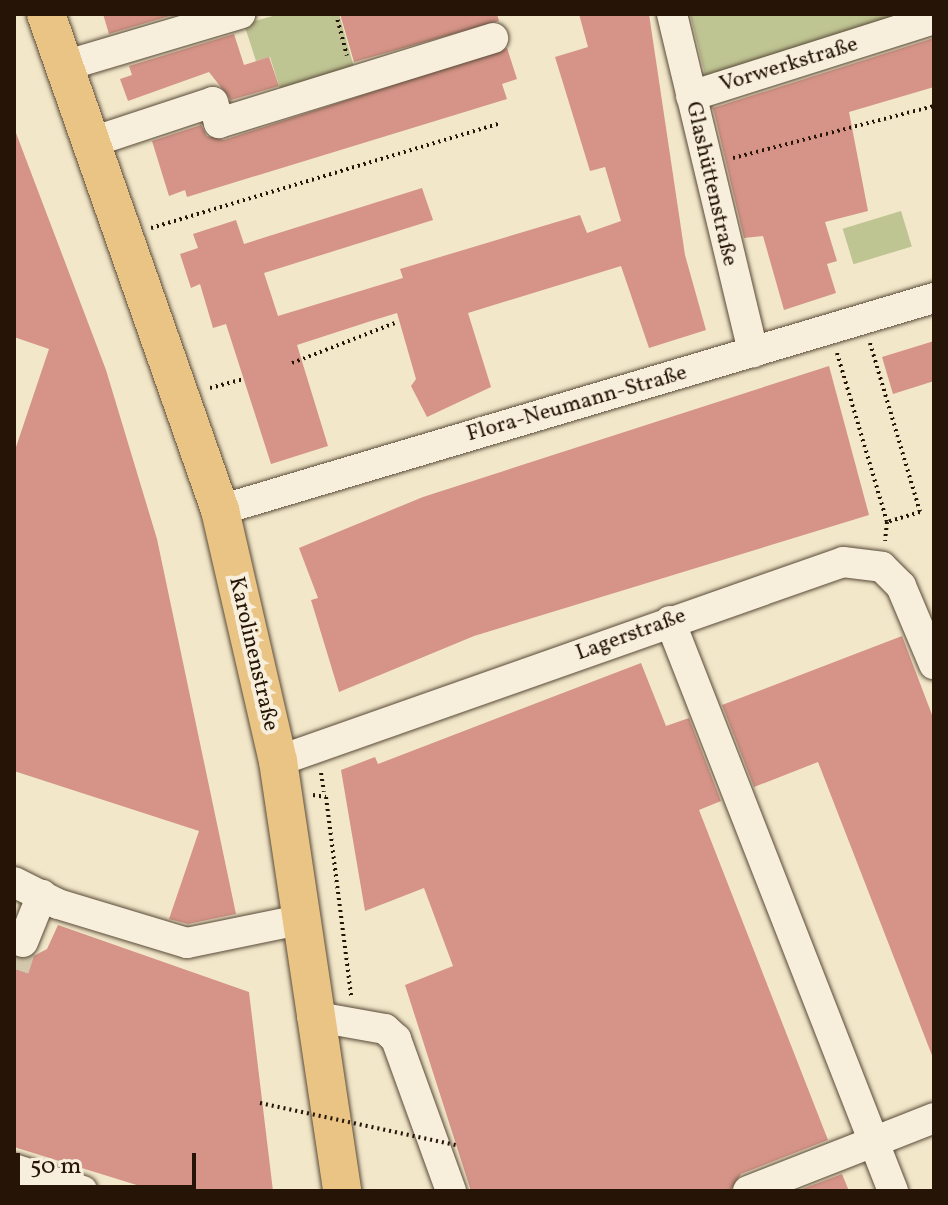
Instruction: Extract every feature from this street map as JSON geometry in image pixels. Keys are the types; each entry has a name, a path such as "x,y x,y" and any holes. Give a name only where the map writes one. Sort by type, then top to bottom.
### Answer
{"main road":[{"name":"Karolinenstraße","path":"46,14 220,510 278,761 339,1189"}],"street":[{"path":"64,66 240,14"},
{"name":"Glashüttenstraße","path":"672,14 704,166 753,352"},
{"name":"Vorwerkstraße","path":"691,96 934,19"},
{"path":"92,142 213,102 219,123 493,38"},
{"name":"Flora-Neumann-Straße","path":"220,510 934,298"},
{"name":"Lagerstraße","path":"278,761 843,562 863,561 882,567 901,586 934,664"},
{"path":"670,621 893,1191"},
{"path":"14,882 42,895 187,943 299,920"},
{"path":"23,942 42,895"},
{"path":"312,1016 385,1029 406,1051 451,1191"},
{"path":"748,1191 934,1118"},
{"path":"14,1169 83,1191"}],"path":[{"path":"336,14 354,82"},
{"path":"704,166 934,106"},
{"path":"125,236 500,123"},
{"path":"830,330 887,522 920,512 863,321"},
{"path":"292,363 395,323"},
{"path":"283,799 324,793 355,1023"},
{"path":"260,1103 456,1145"}],"green space":[{"path":"280,14 339,14 354,67 280,89 270,57 256,61 244,24"},
{"path":"690,14 914,14 706,78"},
{"path":"901,211 912,246 853,264 843,229"}],"building":[{"path":"103,14 176,14 109,34"},
{"path":"340,14 497,14 499,21 354,62"},
{"path":"579,14 649,14 685,255 706,330 649,348 621,266 468,313 491,387 427,417 411,386 416,379 397,313 371,321 297,345 328,446 271,464 226,324 213,328 200,284 191,288 180,254 198,248 193,234 236,220 244,244 422,188 433,220 264,273 278,316 403,278 400,269 580,215 587,233 621,221 605,167 590,171 555,57 588,47"},
{"path":"234,34 244,65 269,57 279,86 231,100 209,72 128,101 120,79 132,75 129,66"},
{"path":"934,38 934,87 849,112 868,211 825,222 837,261 827,264 836,293 784,310 763,236 744,238 713,108"},
{"path":"507,48 517,79 502,84 507,99 187,197 185,190 169,196 152,141 201,125 207,136 224,140"},
{"path":"16,133 106,370 157,539 236,914 188,924 169,919 199,831 14,771 14,453 49,349 14,337"},
{"path":"934,341 934,381 893,394 882,357"},
{"path":"829,366 869,515 474,636 339,692 311,600 318,598 299,548 423,497"},
{"path":"902,636 934,720 933,1058 818,762 754,787 722,705"},
{"path":"641,663 666,726 689,718 721,801 699,810 828,1140 741,1174 730,1191 471,1191 405,985 453,966 424,888 365,911 341,770 375,757 378,764"},
{"path":"58,925 249,992 273,1191 156,1191 14,1147 14,957 26,960 47,949"},
{"path":"842,1174 849,1191 797,1191"}],"tunnel":[{"path":"14,969 23,942"}]}
